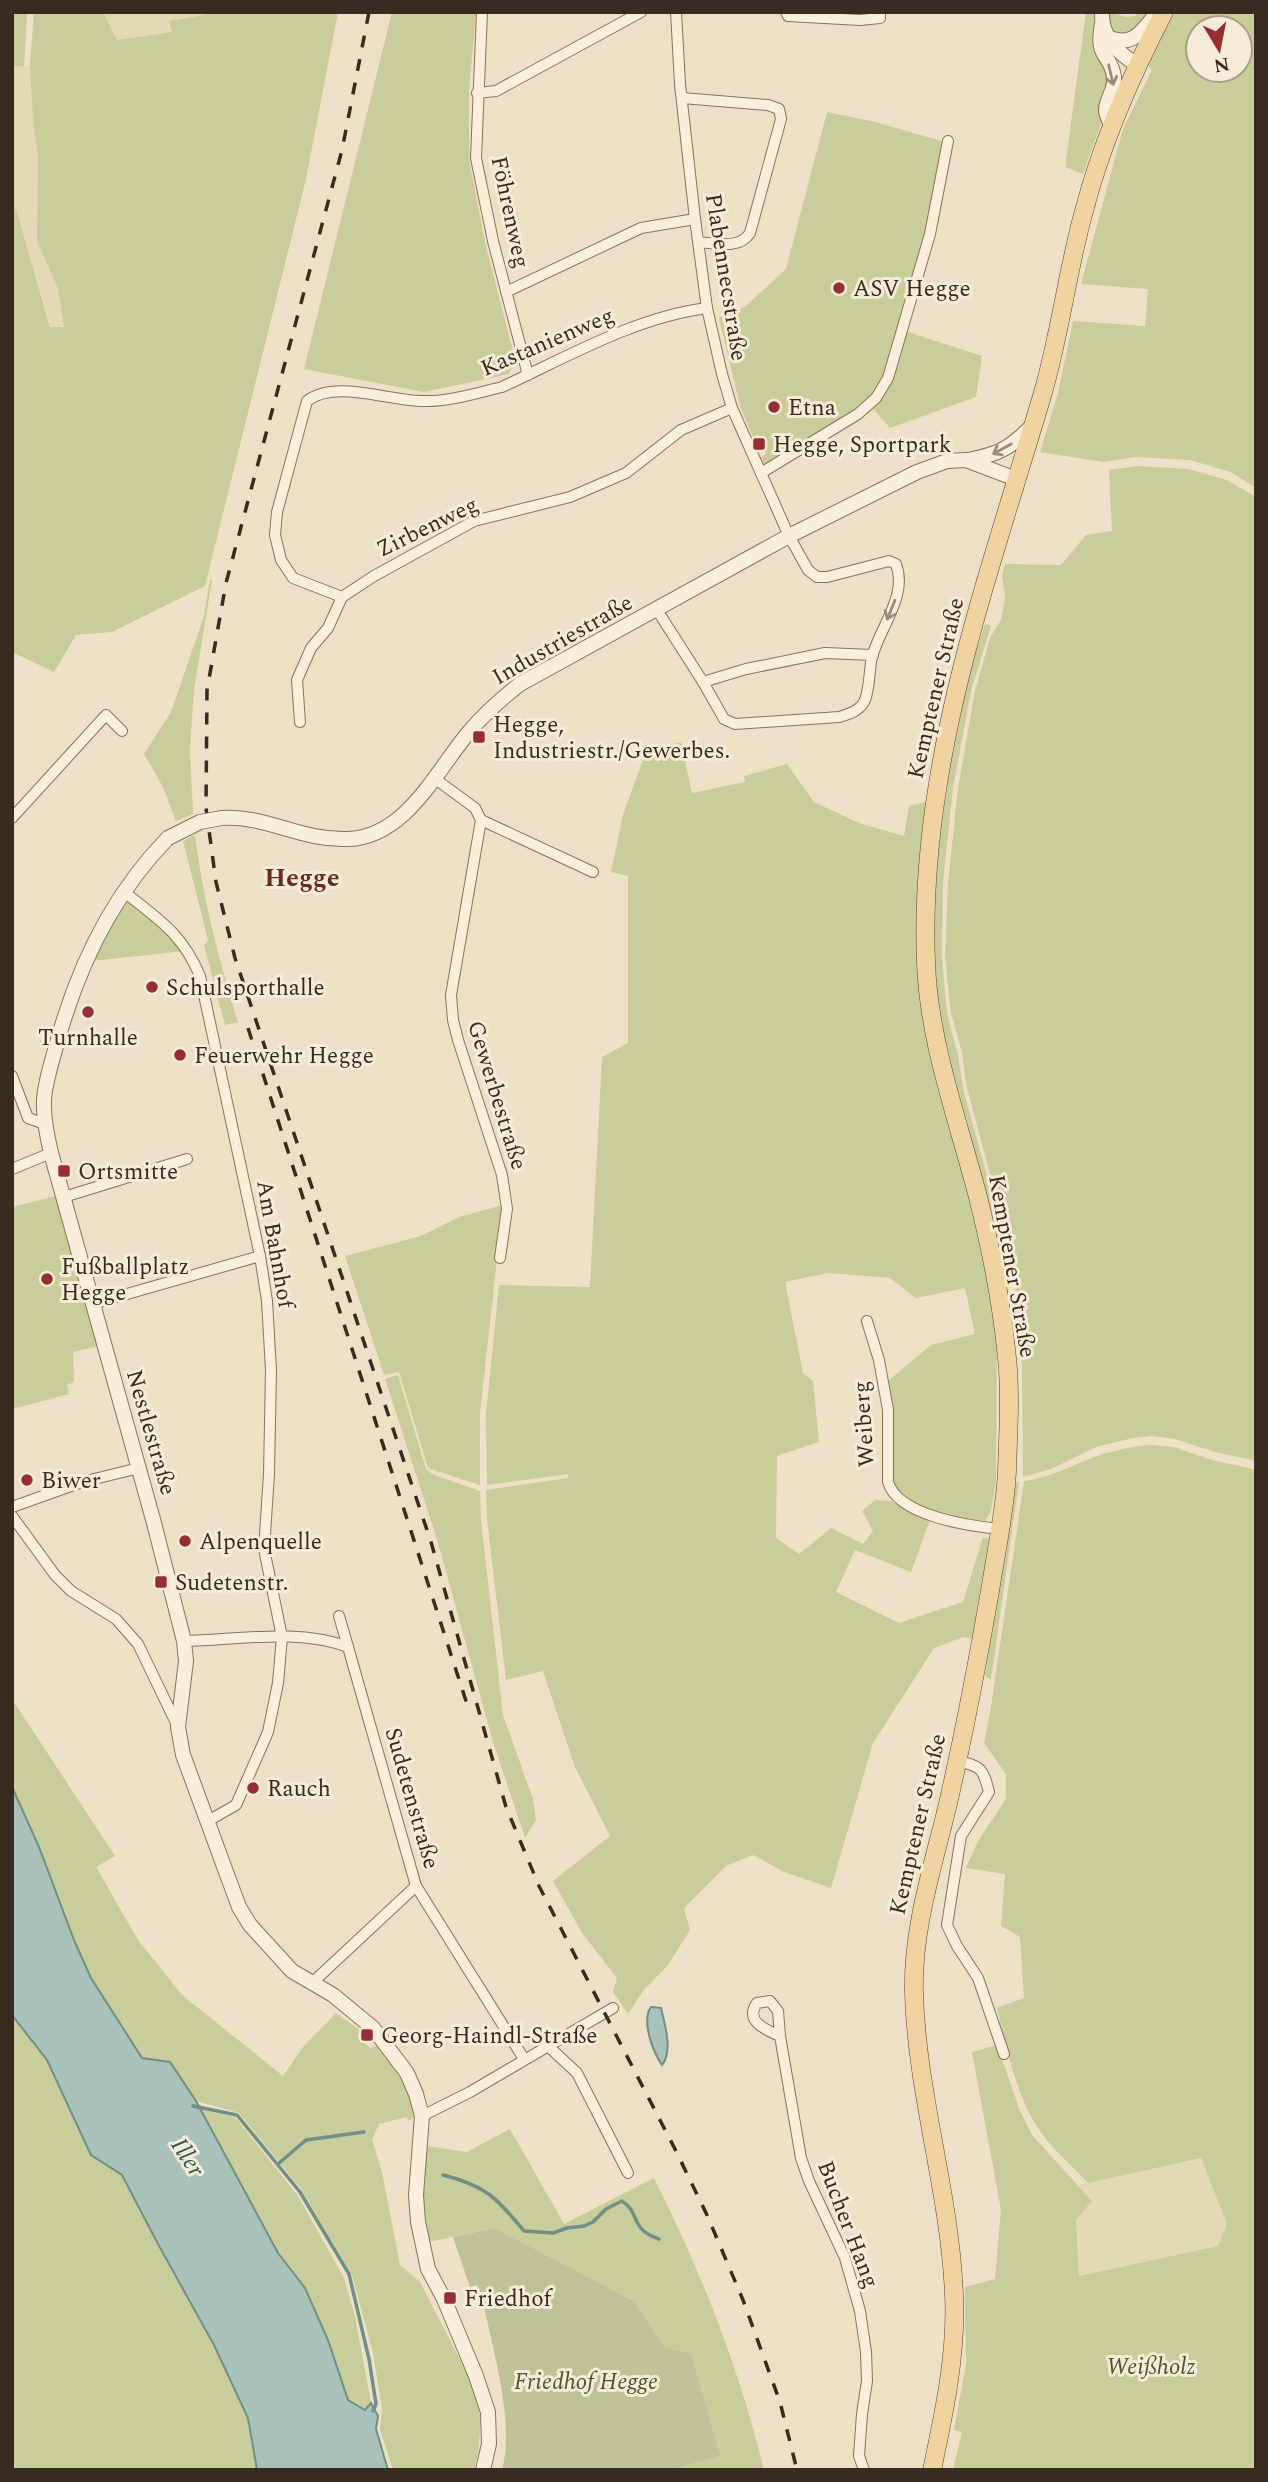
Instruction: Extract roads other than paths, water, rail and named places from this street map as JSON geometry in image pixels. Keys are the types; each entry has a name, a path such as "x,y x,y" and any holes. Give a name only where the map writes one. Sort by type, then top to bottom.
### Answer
{"main road":[{"name":"Kemptener Straße","path":"932,2470 950,2368 954,2288 948,2231 922,2076 914,1991 918,1931 975,1678 1000,1529 1007,1480 1008,1364 998,1290 979,1202 940,1057 930,1006 926,965 926,885 938,785 956,686 1043,393 1084,211 1111,126 1137,65 1164,12"}],"street":[{"name":"Föhrenweg","path":"482,12 476,158 493,241 528,375"},
{"path":"477,93 496,91 641,12"},
{"name":"Plabennecstraße","path":"676,12 682,98 707,308 732,408 789,537 808,570 817,577 827,578 889,561 896,564 900,575 898,591 873,655"},
{"path":"786,12 788,16 860,20 880,15"},
{"path":"1103,24 1116,41 1131,40 1137,37 1158,12"},
{"path":"1103,24 1121,54 1137,65"},
{"path":"1103,24 1099,38 1100,48 1114,77 1106,108 1111,126"},
{"path":"682,98 768,105 779,109 781,119 750,233 745,242 698,242"},
{"path":"761,473 858,414 876,398 888,378 930,234 948,141"},
{"path":"506,292 641,228 695,219"},
{"name":"Kastanienweg","path":"342,597 293,578 281,560 275,535 277,512 307,401 318,392 348,391 392,399 425,401 502,387 652,320 681,311 707,308"},
{"name":"Zirbenweg","path":"342,597 374,576 474,521 569,498 626,473 681,430 732,408"},
{"name":"Industriestraße","path":"51,1153 45,1124 44,1100 64,1018 92,946 145,861 168,838 200,822 222,818 245,817 288,831 328,839 362,837 394,822 408,810 469,731 493,705 520,684 789,537 917,472 947,461 995,454 1019,439 1032,426"},
{"path":"967,460 1016,479"},
{"path":"300,722 297,680 311,648 328,628 342,597"},
{"path":"657,610 724,719 735,724 839,717 852,713 864,701 873,655 825,653 703,681"},
{"path":"12,818 106,715 122,731"},
{"path":"434,778 475,808 481,820 593,872"},
{"name":"Gewerbestraße","path":"481,820 451,995 458,1040 502,1175 506,1209 500,1258"},
{"name":"Am Bahnhof","path":"124,891 179,937 191,954 200,976 260,1256 267,1301 271,1370 264,1549 282,1637 277,1690 268,1731 236,1804 206,1822"},
{"path":"12,1076 28,1118 45,1124"},
{"path":"12,1169 51,1153"},
{"name":"Nestlestraße","path":"51,1153 184,1641 186,1661 178,1727"},
{"path":"64,1197 187,1159"},
{"path":"92,1304 260,1256"},
{"name":"Weiberg","path":"867,1321 886,1388 888,1482 891,1492 904,1504 923,1512 969,1526 1000,1529"},
{"path":"12,1507 82,1482 139,1468"},
{"path":"12,1516 55,1575 71,1591 116,1619 138,1644 178,1727 183,1755 206,1822 239,1907 250,1925 292,1971 355,2011 390,2048 407,2073 422,2116 416,2195 418,2222 428,2269 444,2299 488,2412 489,2444 483,2470"},
{"name":"Sudetenstraße","path":"340,1616 416,1886 524,2060"},
{"path":"184,1641 282,1637 333,1641 348,1647"},
{"path":"957,1762 976,1765 984,1772 989,1793 961,1836 947,1925 978,1978 1004,2054"},
{"path":"312,1983 416,1886"},
{"path":"422,2116 470,2092 613,2008"},
{"name":"Bucher Hang","path":"780,2036 801,2158 845,2258 860,2311 867,2381 859,2456 864,2470"},
{"path":"548,2046 577,2073 628,2173"}],"water":[{"name":"Iller","path":"12,1787 91,1978 142,2058 170,2062 196,2101 278,2253 305,2288 328,2340 348,2400 365,2410 371,2403 378,2416 376,2429 388,2470 257,2470 248,2418 214,2345 122,2175 91,2155 47,2060 12,2015"},
{"path":"651,2007 661,2008 666,2030 668,2045 662,2065 652,2045 648,2028 648,2013"}],"waterway":[{"path":"193,2106 237,2115 300,2192 349,2274 369,2359 376,2404 373,2411"},
{"path":"278,2164 306,2140 364,2132"},
{"path":"443,2175 470,2184 490,2195 524,2231 553,2233 584,2226 593,2222 606,2209 622,2201 632,2211 643,2231 659,2239"}],"railway":[{"path":"369,12 342,150 226,583 207,690 206,808 216,882 235,958 431,1542 506,1807 539,1886 707,2215 743,2300 780,2402 797,2470"},
{"path":"248,1028 467,1704"}],"place":[{"name":"ASV Hegge","path":"839,288"},
{"name":"Etna","path":"774,407"},
{"name":"Hegge, Sportpark","path":"759,444"},
{"name":"Hegge, Industriestr./Gewerbes.","path":"479,737"},
{"name":"Schulsporthalle","path":"152,987"},
{"name":"Turnhalle","path":"88,1012"},
{"name":"Feuerwehr Hegge","path":"180,1055"},
{"name":"Ortsmitte","path":"64,1171"},
{"name":"Fußballplatz Hegge","path":"47,1279"},
{"name":"Biwer","path":"27,1480"},
{"name":"Alpenquelle","path":"185,1541"},
{"name":"Sudetenstr.","path":"161,1582"},
{"name":"Rauch","path":"253,1788"},
{"name":"Georg-Haindl-Straße","path":"367,2035"},
{"name":"Friedhof","path":"450,2298"}],"district":[{"name":"Hegge","path":"302,877"}],"park label":[{"name":"Weißholz","path":"1151,2366"},
{"name":"Friedhof Hegge","path":"586,2381"}]}
